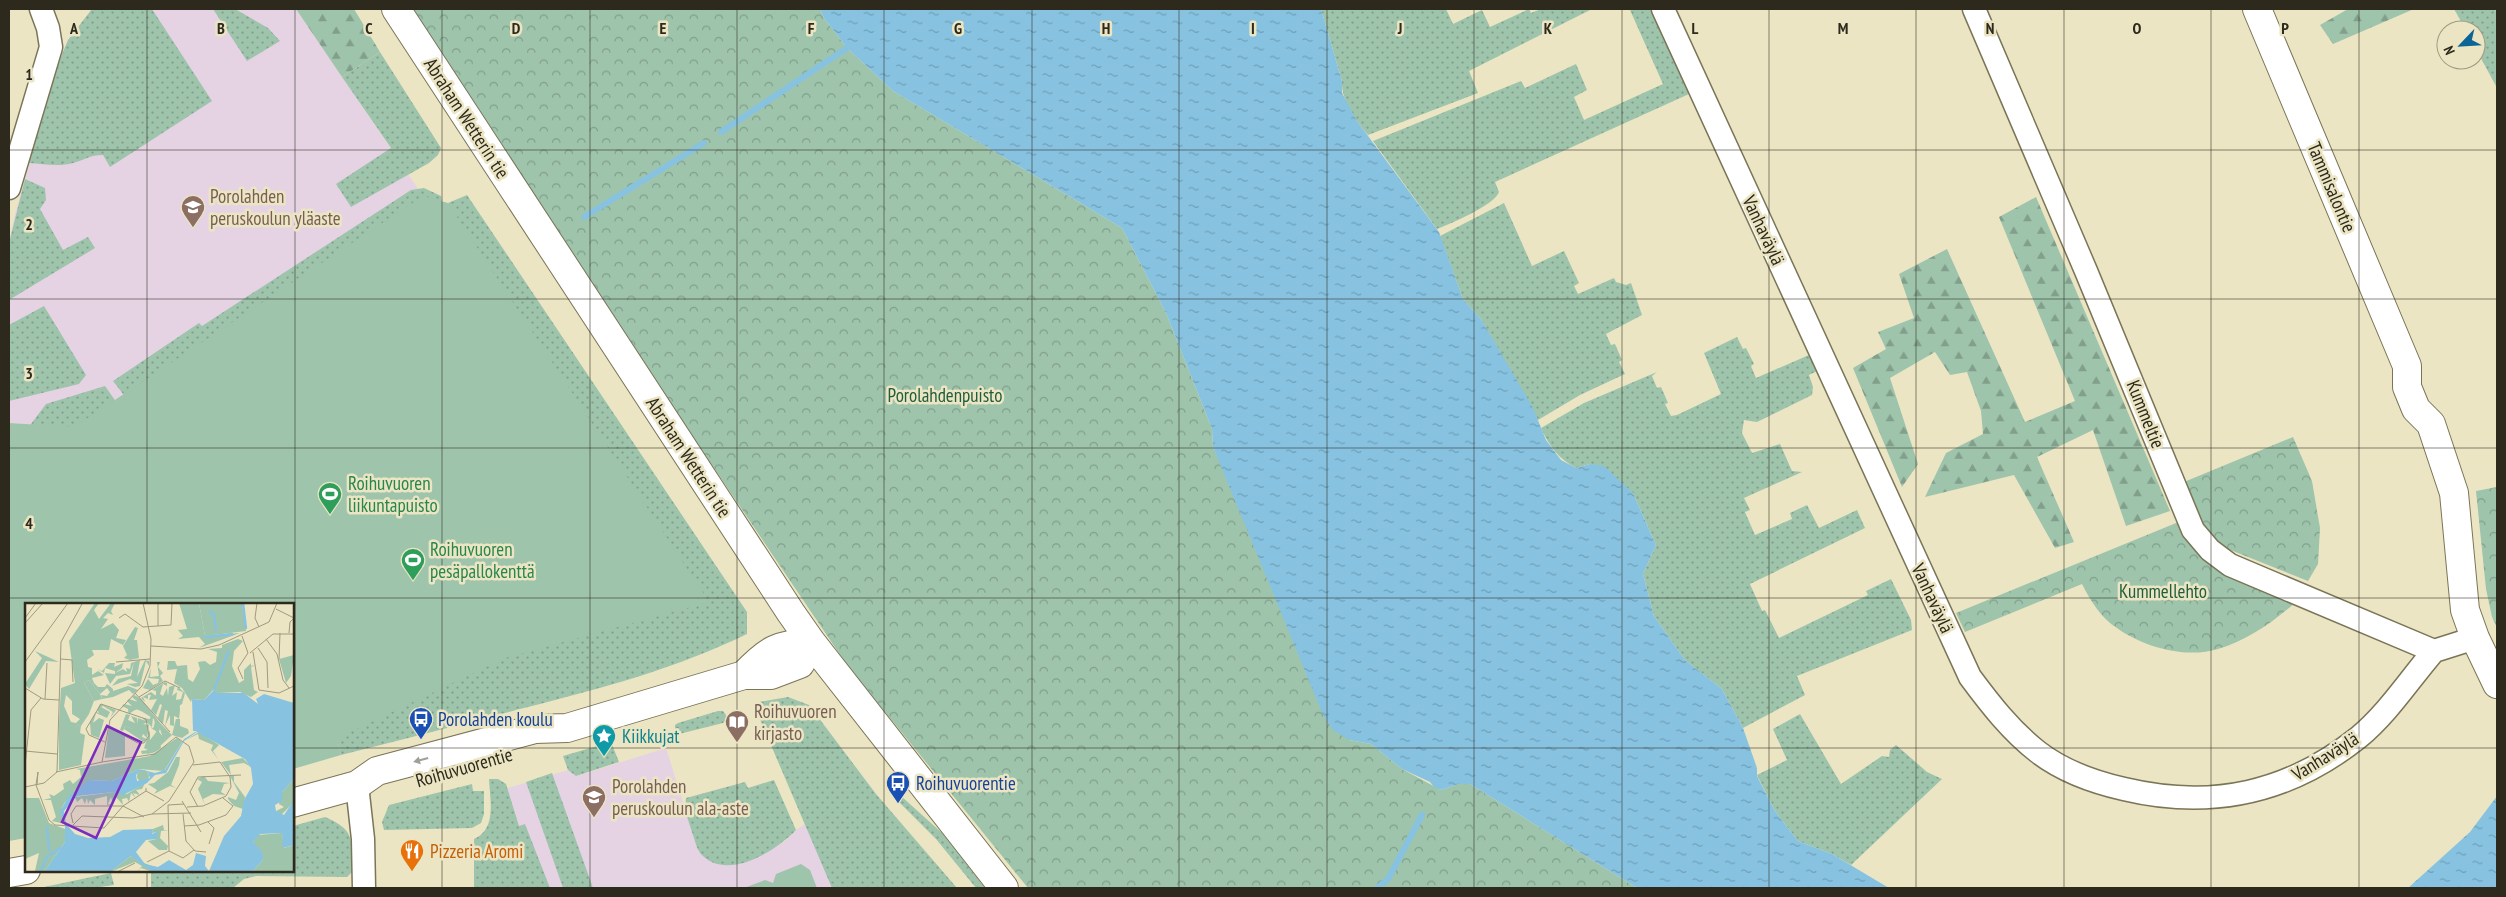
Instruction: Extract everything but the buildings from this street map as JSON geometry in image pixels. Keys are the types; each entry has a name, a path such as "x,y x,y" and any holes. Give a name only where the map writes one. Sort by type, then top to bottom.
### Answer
{"street":[{"name":"Abraham Wetterin tie","path":"396,9 812,643 1004,888"},
{"name":"Vanhaväylä","path":"1663,9 1970,677 2000,718 2039,752 2083,778 2142,794 2198,798 2245,794 2293,778 2314,768 2360,736 2384,712 2434,651"},
{"name":"Kummeltie","path":"1974,9 2090,280 2193,530 2210,550 2230,566 2434,651"},
{"name":"Tammisalontie","path":"2257,9 2407,366 2407,387 2416,409 2431,424 2454,493 2459,533 2461,584 2465,610 2475,638 2497,684"},
{"path":"9,188 50,47 45,19"},
{"path":"2434,651 2475,638"},
{"name":"Roihuvuorentie","path":"294,802 357,785 381,790 543,745 567,728 744,675 762,655 787,644 812,643"},
{"path":"357,785 363,839 364,888"},
{"path":"9,873 25,870"}],"shaded area":[{"name":"Porolahden peruskoulun yläaste","path":"92,9 296,9 423,196 74,427 9,423 9,243 15,214 58,64 68,40"},
{"name":"Porolahden peruskoulun ala-aste","path":"666,748 699,853 783,843 796,830 826,810 884,888 514,888 495,792 568,770 577,776"}],"green space":[{"path":"92,9 152,9 212,101 110,167 103,155 62,165 29,163 58,64 68,40"},
{"path":"213,9 235,9 268,28 280,41 247,61"},
{"path":"296,9 354,9 380,52 342,77"},
{"name":"Porolahdenpuisto","path":"413,9 820,9 824,18 847,48 893,91 1122,228 1166,313 1212,429 1213,447 1349,740 1371,744 1402,769 1441,790 1459,784 1470,784 1637,888 1028,888 847,665 641,360"},
{"path":"1321,9 1446,9 1453,24 1482,10 1490,27 1529,9 1531,13 1541,9 1592,9 1469,71 1478,93 1368,135 1354,117 1344,96 1342,81"},
{"path":"1650,9 1689,94 1495,182 1499,192 1489,203 1437,229 1373,141 1521,81 1525,88 1576,64 1587,90 1574,97 1584,120 1663,84 1630,10"},
{"path":"2348,9 2414,9 2333,44 2320,25"},
{"path":"2454,9 2495,9 2497,14 2497,88 2486,68 2486,20 2460,20"},
{"path":"380,52 441,148 438,155 429,163 351,207 336,184 391,148 342,77"},
{"path":"25,179 45,188 46,200 40,209 63,250 88,237 95,248 9,300 9,243"},
{"path":"424,188 441,196 442,202 130,403 113,381 199,323 202,326 411,190"},
{"path":"467,195 747,612 747,634 667,667 584,692 341,755 338,744 294,768 450,208 448,203"},
{"name":"Roihuvuoren liikuntapuisto","path":"423,196 448,203 709,602 505,658 340,737 338,743 341,755 294,769 294,603 25,603 25,838 9,841 9,423 74,427"},
{"path":"2036,197 2170,511 2126,526 2093,430 2037,457 2074,542 2055,548 2014,475 1925,497 1946,453 1983,434 1981,411 1967,372 1950,375 1935,352 1890,378 1918,464 1902,487 1853,368 1886,349 1878,332 1914,318 1899,274 1947,249 2025,422 2075,401 1999,217"},
{"path":"1504,203 1532,266 1564,251 1579,283 1574,286 1578,294 1614,278 1616,282 1626,285 1631,283 1642,315 1606,334 1611,345 1615,344 1622,360 1619,362 1625,374 1580,395 1538,420 1481,319 1463,299 1440,236"},
{"path":"44,306 86,375 79,384 9,401 9,325"},
{"path":"1737,337 1743,349 1746,348 1754,364 1751,366 1756,378 1809,355 1817,371 1809,375 1813,387 1812,395 1757,422 1744,420 1742,433 1752,453 1780,444 1792,471 1802,472 1744,498 1750,510 1745,512 1755,535 1792,519 1790,513 1807,505 1819,528 1857,510 1865,528 1750,584 1762,611 1765,610 1779,638 1868,595 1866,591 1891,579 1911,620 1912,630 1797,676 1805,695 1743,728 1722,689 1685,660 1654,616 1643,574 1656,545 1633,493 1590,464 1576,468 1564,460 1547,441 1541,428 1584,403 1657,372 1652,376 1657,388 1661,387 1668,403 1665,404 1671,416 1677,415 1721,394 1704,353"},
{"path":"105,386 124,413 67,451 28,428 46,404"},
{"name":"Kummellehto","path":"2293,437 2312,481 2320,528 2318,564 2308,581 2218,545 2199,523 2184,482"},
{"path":"2497,487 2497,628 2492,617 2486,589 2476,491"},
{"name":"Kummellehto","path":"2181,521 2296,602 2278,617 2240,641 2206,652 2192,653 2152,646 2127,635 2101,614 2082,584 1965,632 1956,613"},
{"path":"788,697 809,705 876,794 957,888 832,888 753,703"},
{"path":"723,711 726,715 726,720 723,723 679,734 675,732 675,725 678,723"},
{"path":"1800,714 1841,784 1882,756 1889,757 1890,750 1896,745 1927,772 1942,779 1851,865 1832,854 1798,841 1775,811 1757,775 1787,760 1773,729"},
{"path":"611,742 619,762 576,776 568,770 563,756"},
{"path":"552,773 593,888 563,888 526,782"},
{"path":"489,779 498,779 506,784 519,826 525,824 550,888 474,888 474,839 486,828 489,821 491,805"},
{"path":"774,780 796,830 776,847 750,861 723,865 711,861 700,853 687,817 686,798 745,782 748,788"},
{"path":"472,784 473,791 484,791 484,814 481,823 472,828 384,830 382,822 389,805"},
{"path":"901,796 942,833 985,888 976,888 936,839 897,800"},
{"path":"325,817 343,827 350,838 352,872 347,877 256,876 244,879 233,888 151,888 151,872 294,872 294,826"},
{"path":"801,864 810,870 817,888 744,888 765,880 773,883 776,874"},
{"path":"111,873 114,885 93,888 39,888"}],"water":[{"path":"820,9 1321,9 1342,81 1342,93 1357,121 1439,232 1463,299 1481,319 1533,408 1546,440 1561,460 1576,468 1590,464 1604,466 1633,493 1656,545 1643,574 1654,616 1685,660 1722,689 1743,728 1757,768 1757,776 1775,811 1798,841 1832,854 1889,888 1637,888 1470,784 1459,784 1441,790 1434,787 1430,782 1402,769 1371,744 1349,740 1333,730 1323,715 1213,447 1212,429 1166,313 1122,228 893,91 847,48 824,18"},
{"path":"2497,796 2497,888 2408,888 2470,832"}],"waterway":[{"path":"721,132 847,48"},
{"path":"584,217 704,143"},
{"path":"1377,888 1388,879 1422,815"}],"place":[{"name":"Porolahden peruskoulun yläaste","path":"193,228"},
{"name":"Roihuvuoren liikuntapuisto","path":"330,515"},
{"name":"Roihuvuoren pesäpallokenttä","path":"413,581"},
{"name":"Porolahden koulu","path":"421,740"},
{"name":"Roihuvuoren kirjasto","path":"737,743"},
{"name":"Kiikkujat","path":"604,757"},
{"name":"Roihuvuorentie","path":"898,804"},
{"name":"Porolahden peruskoulun ala-aste","path":"594,818"},
{"name":"Pizzeria Aromi","path":"412,872"}]}
